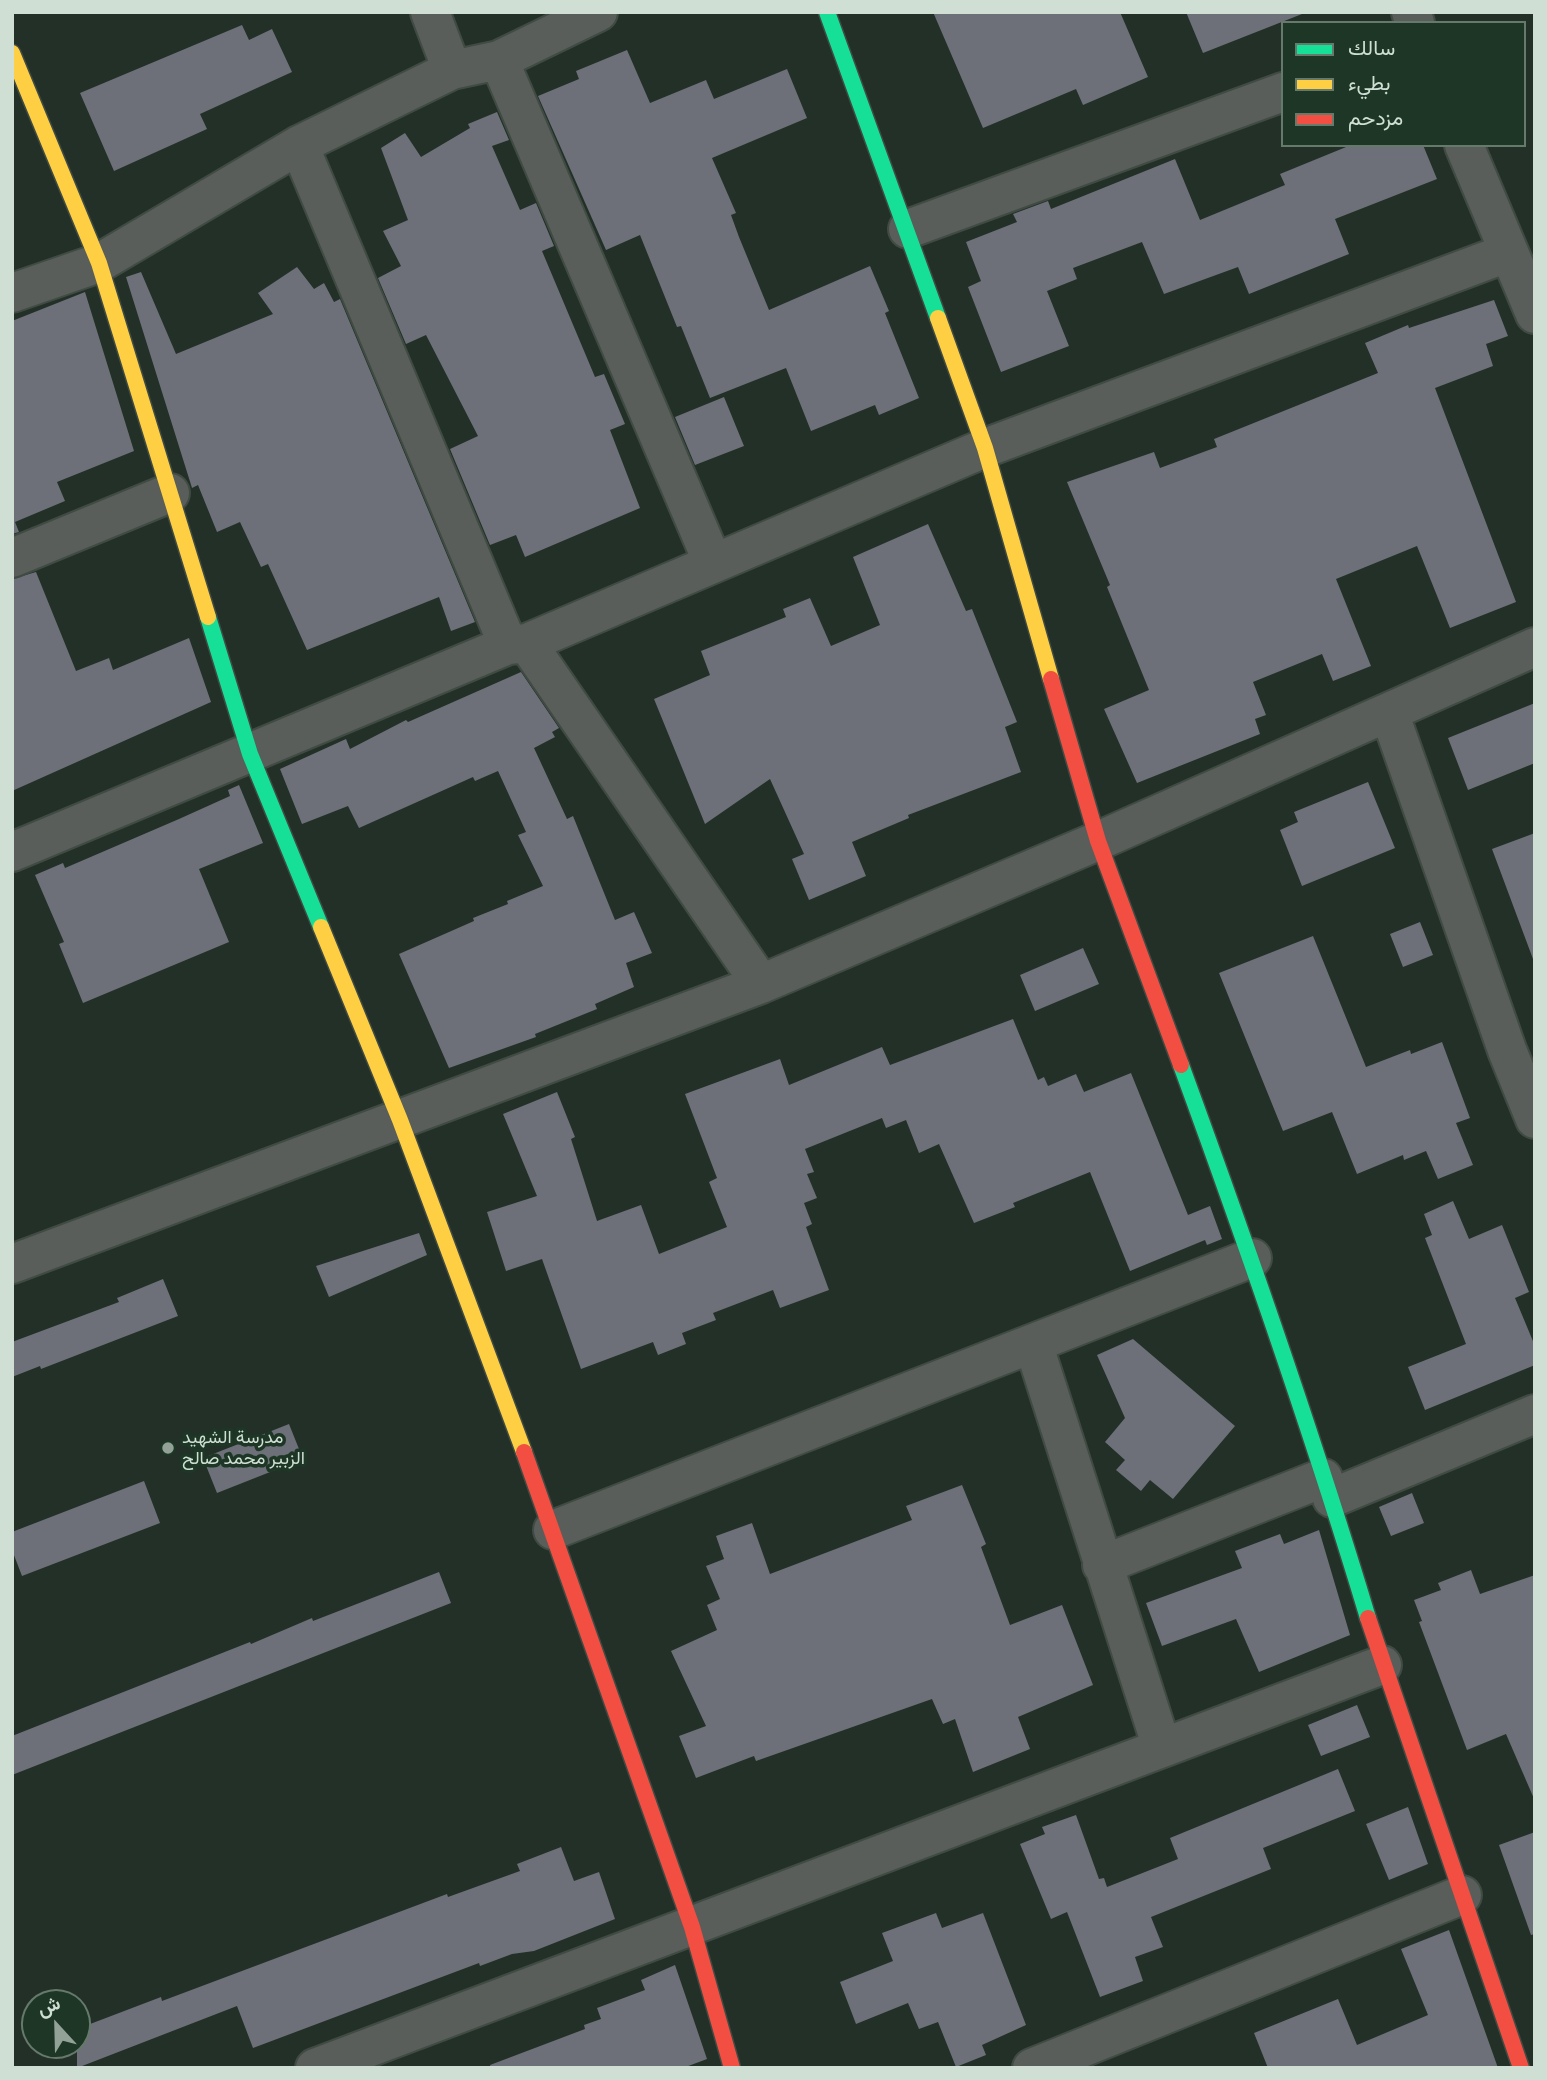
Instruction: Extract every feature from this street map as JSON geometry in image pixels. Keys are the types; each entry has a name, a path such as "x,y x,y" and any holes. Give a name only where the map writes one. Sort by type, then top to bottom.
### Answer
{"street":[{"path":"430,12 453,70"},
{"path":"12,293 99,262 299,145 453,70 499,60 598,12"},
{"path":"827,12 908,229 985,448 1098,841 1252,1258 1382,1665 1521,2068"},
{"path":"12,53 99,262 250,754 400,1120 553,1530 692,1927 732,2068"},
{"path":"499,60 713,563"},
{"path":"908,229 1281,93"},
{"path":"299,145 517,644 761,984"},
{"path":"1465,147 1507,253 1535,314"},
{"path":"12,852 985,448 1507,253"},
{"path":"12,558 170,493"},
{"path":"12,1264 761,984 1098,841 1535,647"},
{"path":"1389,712 1507,1051 1535,1119"},
{"path":"553,1530 1034,1346 1252,1258"},
{"path":"1034,1346 1162,1748"},
{"path":"1102,1565 1535,1414"},
{"path":"315,2068 1382,1665"},
{"path":"1032,2068 1462,1895"}],"building":[{"path":"933,12 1120,12 1148,77 1083,105 1076,89 983,128"},
{"path":"1186,12 1302,14 1281,21 1203,53"},
{"path":"242,25 249,40 272,29 292,72 200,114 207,129 114,171 80,93"},
{"path":"627,50 650,103 706,80 714,99 787,69 807,118 712,158 736,213 731,215 739,237 769,310 870,266 889,311 885,313 919,398 879,415 875,405 811,431 786,368 710,398 681,326 677,327 640,235 606,250 538,96 579,79 576,71"},
{"path":"497,112 509,140 492,146 520,210 536,203 554,246 542,251 595,377 604,374 625,424 610,430 640,508 525,557 516,535 490,545 450,449 478,436 426,335 406,344 378,278 401,266 383,231 408,220 381,148 405,133 421,157 470,128 468,124"},
{"path":"1346,147 1424,147 1437,179 1335,219 1349,254 1249,294 1238,267 1164,294 1142,242 1073,268 1077,279 1047,291 1069,346 1001,372 968,287 981,281 966,242 1017,222 1013,214 1048,201 1051,209 1175,159 1200,220 1285,185 1280,174"},
{"path":"297,267 314,289 324,283 334,302 340,299 475,622 451,631 439,597 307,650 268,564 261,567 240,522 217,532 198,485 192,488 126,277 141,272 176,354 273,314 258,293"},
{"path":"85,292 134,451 57,482 65,501 15,522 19,532 12,534 12,321"},
{"path":"1494,300 1508,336 1486,344 1493,366 1435,388 1516,602 1450,628 1417,546 1336,579 1371,666 1333,681 1322,654 1253,682 1266,715 1255,719 1260,734 1137,783 1104,709 1149,690 1107,587 1110,585 1067,482 1154,452 1160,468 1217,447 1214,439 1378,373 1365,343 1408,325 1409,328"},
{"path":"724,397 744,446 695,465 675,417"},
{"path":"928,524 966,611 972,609 1017,722 1005,727 1021,772 908,815 909,818 852,842 866,876 809,900 792,859 804,854 770,779 705,824 654,699 710,675 701,651 786,617 783,609 810,598 831,646 880,625 853,557"},
{"path":"36,572 76,671 109,658 113,670 189,638 211,702 12,791 12,579"},
{"path":"521,672 559,728 552,732 555,737 534,748 567,819 573,816 615,920 634,912 652,953 626,963 634,987 595,1004 597,1009 535,1034 536,1037 449,1068 399,954 474,921 473,918 543,886 518,835 526,832 498,771 475,781 473,777 359,828 348,806 302,824 280,769 346,739 350,749 406,720 408,722"},
{"path":"1535,703 1535,763 1468,790 1448,738"},
{"path":"1368,782 1395,848 1302,886 1280,830 1298,822 1294,812"},
{"path":"239,785 263,843 199,869 229,942 83,1003 59,944 64,942 35,875 63,863 65,868 179,819 230,796 228,790"},
{"path":"1535,833 1535,958 1533,959 1492,849"},
{"path":"1420,922 1433,955 1403,967 1390,934"},
{"path":"1313,936 1366,1067 1410,1050 1411,1054 1442,1042 1470,1118 1456,1123 1473,1165 1438,1179 1426,1151 1404,1160 1403,1155 1357,1174 1332,1112 1283,1131 1219,973"},
{"path":"1083,948 1099,984 1035,1011 1020,975"},
{"path":"1013,1019 1038,1080 1044,1077 1048,1086 1076,1074 1084,1092 1131,1073 1188,1215 1210,1206 1222,1239 1207,1245 1205,1240 1130,1271 1090,1172 1013,1203 1015,1207 974,1223 939,1144 919,1153 906,1120 886,1128 882,1118 805,1149 814,1172 807,1174 817,1198 804,1203 812,1224 806,1227 829,1290 780,1308 773,1290 713,1313 716,1320 682,1333 686,1344 658,1355 653,1342 581,1369 542,1259 506,1271 487,1212 537,1196 503,1114 557,1092 575,1137 571,1139 597,1221 641,1205 659,1254 727,1227 709,1182 717,1178 685,1094 780,1059 789,1085 882,1047 890,1065"},
{"path":"1453,1201 1469,1239 1502,1225 1529,1292 1515,1298 1535,1346 1535,1365 1425,1410 1408,1367 1466,1344 1425,1238 1432,1235 1424,1214"},
{"path":"419,1233 427,1255 329,1297 316,1266"},
{"path":"163,1279 178,1316 41,1369 40,1366 12,1377 12,1342 119,1302 117,1298"},
{"path":"1133,1339 1235,1426 1173,1499 1150,1480 1141,1491 1116,1470 1125,1460 1105,1442 1125,1418 1097,1355"},
{"path":"289,1424 303,1459 217,1493 203,1458"},
{"path":"144,1481 160,1523 22,1576 12,1550 12,1532"},
{"path":"962,1485 986,1544 981,1547 1010,1625 1062,1605 1093,1685 1018,1717 1030,1749 973,1772 955,1719 943,1724 932,1699 756,1761 754,1756 696,1778 679,1736 706,1726 671,1651 717,1630 707,1605 720,1599 706,1566 724,1559 716,1536 752,1523 770,1574 912,1520 906,1506"},
{"path":"1412,1493 1424,1523 1391,1536 1379,1507"},
{"path":"1319,1530 1350,1635 1259,1672 1236,1619 1162,1646 1146,1603 1242,1568 1235,1551 1280,1534 1284,1544"},
{"path":"1471,1570 1480,1594 1535,1575 1535,1801 1506,1734 1467,1750 1419,1622 1422,1621 1414,1600 1441,1590 1438,1583"},
{"path":"439,1572 451,1603 12,1775 12,1736 312,1618 313,1621"},
{"path":"1357,1705 1370,1737 1321,1756 1308,1725"},
{"path":"1338,1769 1355,1811 1263,1848 1271,1869 1151,1917 1163,1947 1135,1957 1143,1981 1100,1997 1067,1912 1051,1919 1020,1844 1045,1834 1042,1827 1076,1815 1099,1879 1104,1878 1107,1887 1178,1859 1170,1838"},
{"path":"1408,1807 1428,1864 1389,1880 1366,1824"},
{"path":"1535,1832 1535,1934 1531,1935 1499,1845"},
{"path":"561,1847 574,1881 599,1872 615,1919 534,1951 512,1954 480,1966 479,1963 253,2048 237,2006 77,2068 77,2059 91,2059 91,2024 161,1997 162,2001 447,1894 448,1897 520,1871 517,1864"},
{"path":"936,1913 942,1928 983,1913 1026,2025 982,2045 986,2055 956,2067 938,2022 919,2029 908,2003 856,2024 840,1982 893,1961 882,1933"},
{"path":"1449,1930 1498,2068 1268,2068 1254,2033 1338,1999 1357,2045 1428,2015 1401,1949"},
{"path":"675,1965 707,2059 683,2068 491,2068 490,2065 585,2029 584,2025 601,2019 597,2008 645,1990 641,1980"}],"traffic: fast":[{"path":"827,12 938,318"},
{"path":"208,617 250,754 321,927"},
{"path":"1181,1065 1279,1340 1368,1618"}],"traffic: slow":[{"path":"12,53 99,263 208,617"},
{"path":"938,318 985,448 1051,679"},
{"path":"321,927 400,1120 524,1452"}],"traffic: jam":[{"path":"1051,679 1098,841 1181,1065"},
{"path":"524,1452 692,1927 732,2068"},
{"path":"1368,1618 1521,2068"}],"place":[{"name":"مدرسة الشهيد الزبير محمد صالح","path":"168,1448"}]}
